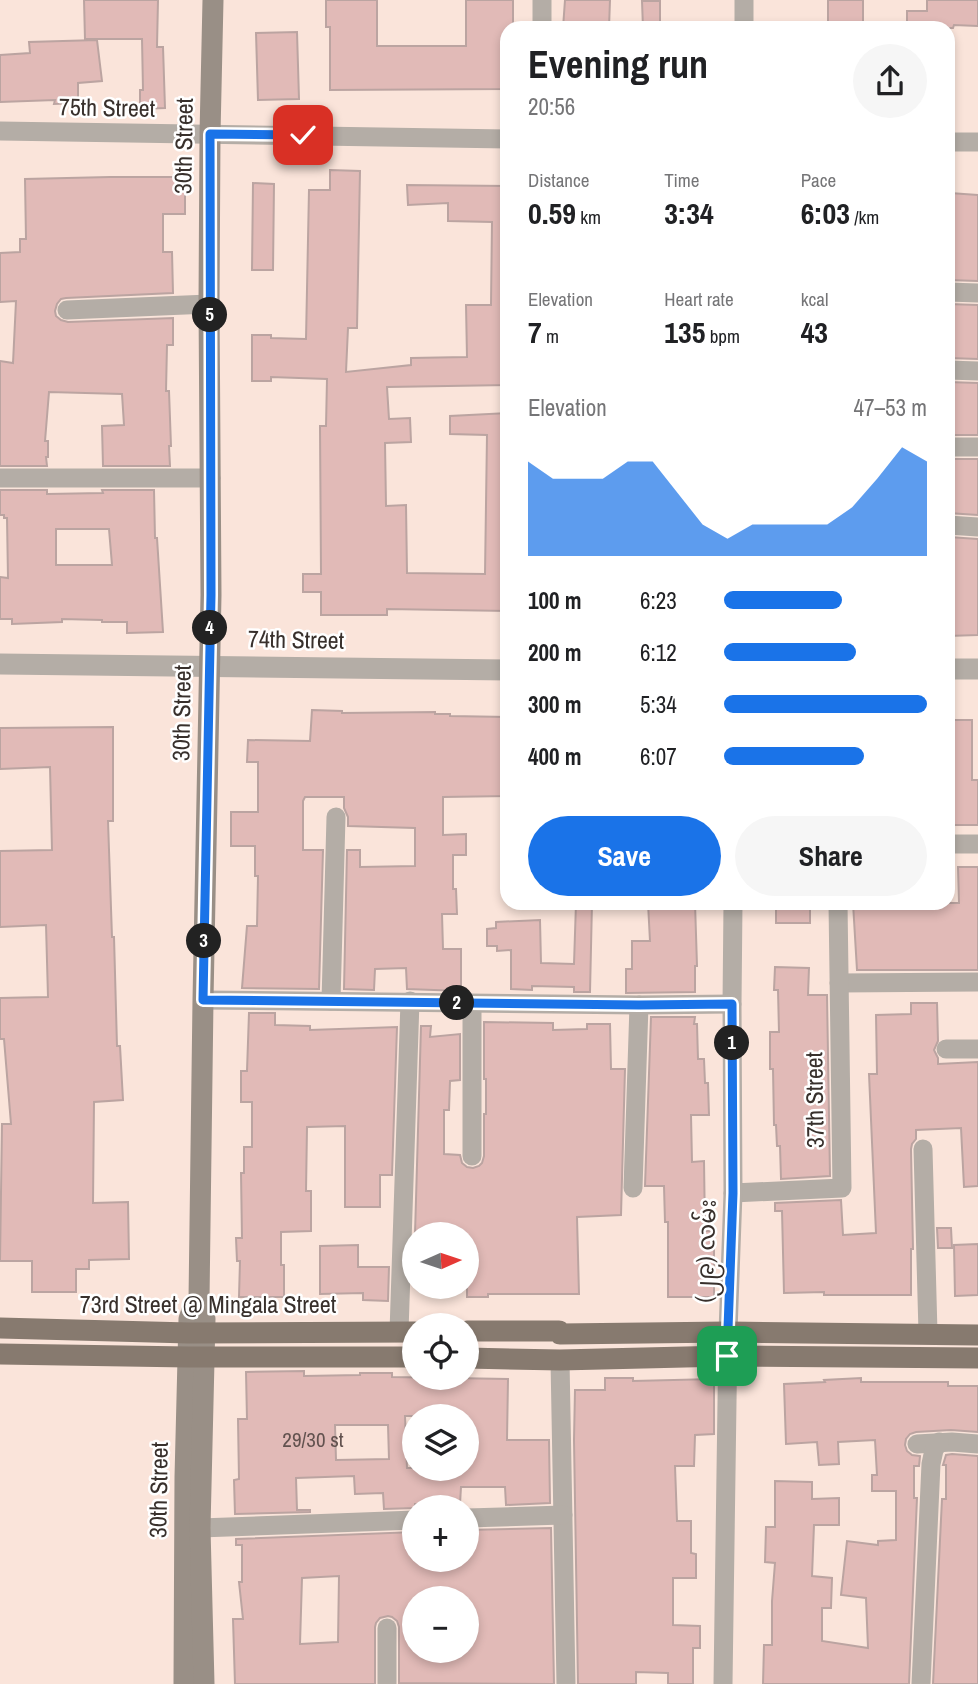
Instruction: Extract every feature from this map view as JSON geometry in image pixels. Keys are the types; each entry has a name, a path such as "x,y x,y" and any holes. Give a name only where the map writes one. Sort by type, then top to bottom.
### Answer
{"main road":[{"name":"30th Street","path":"204,1684 197,1333 205,1319 199,1300 209,665 210,134 213,0"},
{"name":"73rd Street @ Mingala Street","path":"0,1328 197,1333 402,1332"},
{"path":"479,1331 559,1331 560,1334 728,1332 978,1335"},
{"name":"73rd Street @ Mingala Street","path":"0,1354 402,1357"},
{"path":"479,1357 560,1360 727,1356 978,1358"},
{"name":"30th Street","path":"184,1684 185,1477 197,1357"}],"street":[{"path":"542,0 542,21"},
{"path":"744,0 744,21"},
{"name":"75th Street","path":"0,131 500,139"},
{"path":"955,142 978,142"},
{"path":"955,292 978,293"},
{"path":"67,310 209,304"},
{"path":"955,370 978,371"},
{"path":"955,447 978,447"},
{"path":"0,478 211,478"},
{"path":"955,526 978,527"},
{"name":"74th Street","path":"0,664 500,670"},
{"path":"955,669 978,668"},
{"path":"331,1001 336,817"},
{"path":"955,844 978,844"},
{"name":"(၂၉) လမ်း","path":"723,1684 727,1356 733,1193 733,910"},
{"name":"37th Street","path":"733,1193 842,1188 838,910"},
{"path":"839,984 978,982"},
{"path":"203,1000 732,1004"},
{"path":"407,1313 410,1002"},
{"path":"472,1004 472,1156"},
{"path":"632,1188 639,1005"},
{"path":"946,1049 978,1049"},
{"path":"923,1149 928,1334"},
{"path":"560,1360 566,1684"},
{"path":"921,1684 931,1465 939,1442"},
{"path":"917,1444 978,1444"},
{"path":"479,1518 564,1514"},
{"path":"200,1528 402,1520"},
{"path":"387,1628 387,1684"}],"building":[{"path":"84,0 158,0 157,47 163,47 165,108 140,109 140,90 143,90 142,39 85,39"},
{"path":"326,0 377,0 377,46 466,46 466,0 513,0 513,21 500,21 500,89 330,90 330,27 326,27"},
{"path":"565,0 610,0 609,21 564,21"},
{"path":"828,0 863,0 863,21 828,21"},
{"path":"927,0 978,0 978,26 955,25 955,21 907,21 907,11 927,11"},
{"path":"642,1 660,1 660,21 643,21"},
{"path":"297,32 299,99 258,100 256,33"},
{"path":"97,40 102,81 78,83 78,103 54,104 55,100 0,102 0,55 30,53 29,42"},
{"path":"330,170 360,171 357,328 348,328 346,372 411,365 411,358 467,357 466,305 491,305 492,222 448,221 448,203 408,205 407,185 500,186 500,385 387,387 389,419 410,418 411,442 385,443 386,506 406,505 407,573 485,574 487,435 450,434 450,416 500,413 500,611 387,609 387,615 321,615 321,592 303,592 303,574 321,574 320,426 326,426 327,379 271,377 271,381 252,381 252,335 306,339 309,190 330,190"},
{"path":"185,177 185,214 163,214 163,252 172,252 173,293 66,298 57,304 56,316 68,322 173,318 173,345 167,345 166,391 169,391 170,466 103,466 102,426 124,425 122,394 49,392 45,441 48,441 47,466 0,466 0,361 13,363 16,301 0,302 0,253 20,252 20,239 26,239 25,179"},
{"path":"253,183 274,184 273,270 252,270"},
{"path":"955,193 978,195 978,281 955,280"},
{"path":"955,304 978,305 978,359 955,358"},
{"path":"955,382 978,383 978,435 955,435"},
{"path":"955,459 978,459 978,515 955,513"},
{"path":"0,490 47,490 47,494 154,490 163,632 127,633 127,622 102,620 62,619 62,622 12,624 12,619 0,619 0,577 8,578 7,518 0,515","holes":["56,529 109,529 112,565 56,565"]},
{"path":"955,537 978,539 978,635 955,636"},
{"path":"312,710 342,713 435,712 450,716 500,717 500,796 443,797 443,835 466,834 466,855 453,855 453,889 456,889 457,914 442,914 443,949 461,949 461,991 407,989 406,968 375,969 374,990 344,989 347,850 360,850 360,867 415,866 415,828 348,826 344,797 305,797 303,801 303,850 323,850 319,989 242,988 247,926 257,926 258,876 255,876 255,846 231,846 231,812 258,812 258,762 247,762 248,740 310,741"},
{"path":"955,720 972,720 972,780 978,780 978,825 955,825"},
{"path":"113,727 113,821 108,821 117,1046 120,1046 123,1100 94,1102 93,1203 128,1202 129,1259 89,1260 89,1269 76,1269 76,1292 32,1292 32,1261 0,1261 2,1124 11,1124 4,1039 0,1039 0,998 48,997 46,925 0,927 0,851 52,850 50,767 0,769 0,728"},
{"path":"958,867 978,867 978,970 857,970 853,910 955,910 955,903 959,903"},
{"path":"576,910 592,910 590,992 574,992 574,987 532,986 532,990 511,989 511,950 497,951 497,946 487,946 487,929 496,928 496,922 540,920 541,963 574,964"},
{"path":"648,910 695,910 695,992 626,993 626,969 632,969 632,941 650,941"},
{"path":"776,910 810,910 810,923 776,923"},
{"path":"775,967 809,968 808,995 827,995 830,1176 781,1179 780,1146 777,1146 774,1125 773,1069 770,1069 770,1032 779,1032 778,990 774,990"},
{"path":"911,1003 937,1003 938,1041 934,1050 938,1064 978,1062 978,1186 964,1187 961,1128 916,1130 916,1139 911,1149 911,1295 784,1293 782,1211 775,1211 775,1203 841,1200 843,1235 876,1233 869,1074 877,1074 876,1015 911,1014"},
{"path":"249,1013 275,1013 275,1025 310,1026 310,1030 397,1027 392,1175 380,1175 380,1207 345,1207 345,1126 307,1127 306,1191 311,1191 311,1231 281,1232 284,1297 239,1297 240,1261 237,1261 236,1238 242,1238 241,1173 244,1173 244,1147 252,1147 252,1102 241,1102 241,1071 247,1071"},
{"path":"651,1017 695,1017 694,1024 697,1024 698,1059 704,1059 709,1115 691,1115 692,1162 704,1161 705,1231 714,1231 714,1297 668,1297 668,1222 665,1222 664,1186 645,1186"},
{"path":"484,1022 553,1023 553,1030 587,1029 587,1024 610,1024 611,1069 625,1069 621,1215 577,1217 579,1294 488,1294 488,1297 480,1297 480,1222 415,1222 421,1026 431,1026 430,1037 460,1034 460,1080 450,1081 449,1110 444,1110 444,1154 460,1155 462,1163 473,1168 482,1163 484,1156"},
{"path":"937,1228 951,1228 952,1248 938,1248"},
{"path":"978,1244 978,1295 955,1296 954,1245"},
{"path":"358,1245 358,1267 389,1267 388,1301 363,1300 363,1293 320,1294 320,1246"},
{"path":"304,1371 304,1376 392,1373 392,1377 402,1377 402,1390 479,1390 479,1378 508,1379 507,1440 549,1440 550,1503 506,1505 505,1487 461,1487 461,1495 402,1495 402,1508 384,1509 383,1493 355,1494 354,1476 296,1478 297,1510 310,1512 235,1514 234,1480 239,1479 238,1419 247,1419 246,1372","holes":["335,1425 388,1425 389,1459 336,1460"]},
{"path":"605,1378 633,1378 633,1381 714,1379 714,1434 695,1435 694,1466 675,1466 677,1521 691,1521 691,1553 696,1554 696,1578 673,1578 673,1625 700,1626 700,1648 693,1648 693,1684 668,1684 668,1673 636,1672 636,1684 578,1684 575,1390 605,1390"},
{"path":"861,1378 861,1382 948,1382 948,1386 978,1386 978,1432 916,1432 906,1439 907,1451 920,1456 919,1466 914,1466 914,1498 917,1498 909,1684 763,1684 764,1645 772,1645 775,1563 765,1562 766,1527 775,1527 775,1481 812,1482 812,1499 839,1498 839,1525 814,1525 812,1576 832,1578 831,1608 822,1608 822,1641 868,1648 866,1598 841,1595 847,1541 878,1545 878,1541 896,1540 896,1491 872,1491 872,1475 877,1475 875,1440 838,1442 839,1464 819,1465 817,1442 786,1444 784,1384"},
{"path":"946,1455 978,1456 978,1684 933,1684 942,1499 946,1499 946,1465 943,1465"},
{"path":"551,1528 554,1684 399,1683 399,1627 397,1621 388,1616 380,1618 375,1627 375,1684 235,1684 233,1619 243,1619 239,1582 242,1582 242,1545 236,1545 236,1539 402,1533 402,1572 479,1572 479,1530","holes":["339,1576 338,1642 300,1644 302,1578"]}],"route":[{"path":"303,135 210,134 211,595 203,1000 732,1004 733,1193 727,1356"}]}
